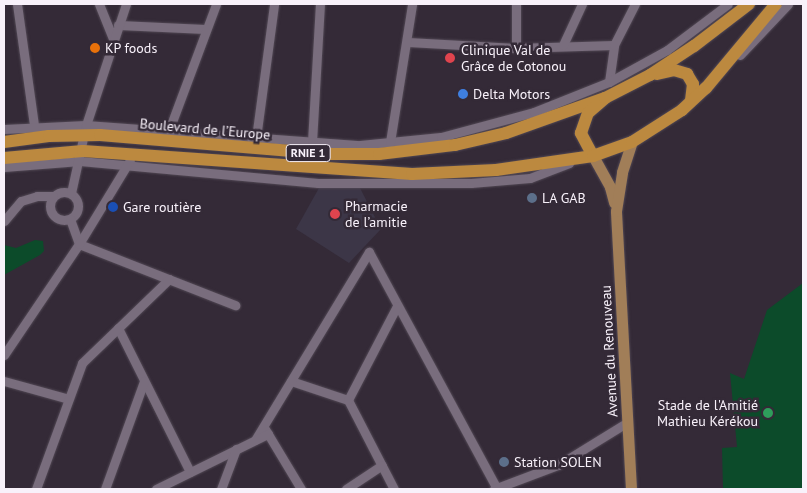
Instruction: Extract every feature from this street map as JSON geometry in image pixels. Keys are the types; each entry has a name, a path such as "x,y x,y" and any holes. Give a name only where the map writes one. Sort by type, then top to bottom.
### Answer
{"highway":[{"name":"RNIE 1","path":"605,98 650,75 748,4"},
{"name":"RNIE 1","path":"4,158 81,156 412,174 496,170 593,156 632,142 657,129 691,101 706,88 776,4"},
{"path":"650,75 674,70 688,74 693,84 691,101"},
{"path":"593,156 583,139 582,125 588,113 605,98"},
{"name":"Boulevard de l’Europe","path":"4,142 85,130 324,154 379,154 455,145 506,134 605,98"}],"main road":[{"name":"Avenue du Renouveau","path":"616,211 622,172 632,142"},
{"name":"Avenue du Renouveau","path":"593,156 610,187 616,211 631,489"}],"street":[{"path":"18,4 34,125"},
{"path":"99,4 114,39"},
{"path":"71,193 81,156 85,130 126,4"},
{"path":"169,130 216,4"},
{"path":"256,138 274,4"},
{"path":"312,142 320,4"},
{"path":"390,142 408,42 412,4"},
{"path":"516,4 516,48"},
{"path":"563,45 582,4"},
{"path":"609,82 614,46 635,4"},
{"path":"4,129 34,125 85,130 169,130 312,142 390,142 441,137 510,120 609,82 674,46 728,4"},
{"path":"706,88 788,4"},
{"path":"118,25 206,28"},
{"path":"408,42 516,48 563,45 614,46"},
{"path":"4,168 81,156"},
{"path":"4,355 79,244 130,159"},
{"path":"59,192 71,193 79,203 75,215 70,219 58,218 53,214 50,202 59,192"},
{"path":"4,221 22,201 37,196 54,196"},
{"path":"70,219 79,244 235,305"},
{"path":"156,489 255,440 266,430 292,381 369,252 496,489 558,466 628,422"},
{"path":"36,489 82,363 169,279"},
{"path":"348,400 397,306"},
{"path":"118,328 190,472"},
{"path":"105,489 144,380"},
{"path":"4,381 69,399"},
{"path":"292,381 348,400 394,489"},
{"path":"266,430 301,489"},
{"path":"221,489 236,449"},
{"path":"346,489 382,465"}],"shaded area":[{"path":"319,188 360,188 381,229 349,263 296,229"}],"green space":[{"path":"35,240 43,241 44,251 4,275 4,245 16,248"},
{"name":"Stade de l'Amitié Mathieu Kérékou","path":"803,283 803,489 723,489 722,448 737,447 730,373 744,379 767,310"}],"place":[{"name":"KP foods","path":"95,48"},
{"name":"Clinique Val de Grâce de Cotonou","path":"450,58"},
{"name":"Delta Motors","path":"463,94"},
{"name":"LA GAB","path":"532,198"},
{"name":"Gare routière","path":"113,207"},
{"name":"Pharmacie de l’amitie","path":"335,214"},
{"name":"Stade de l'Amitié Mathieu Kérékou","path":"768,413"},
{"name":"Station SOLEN","path":"504,462"}]}
